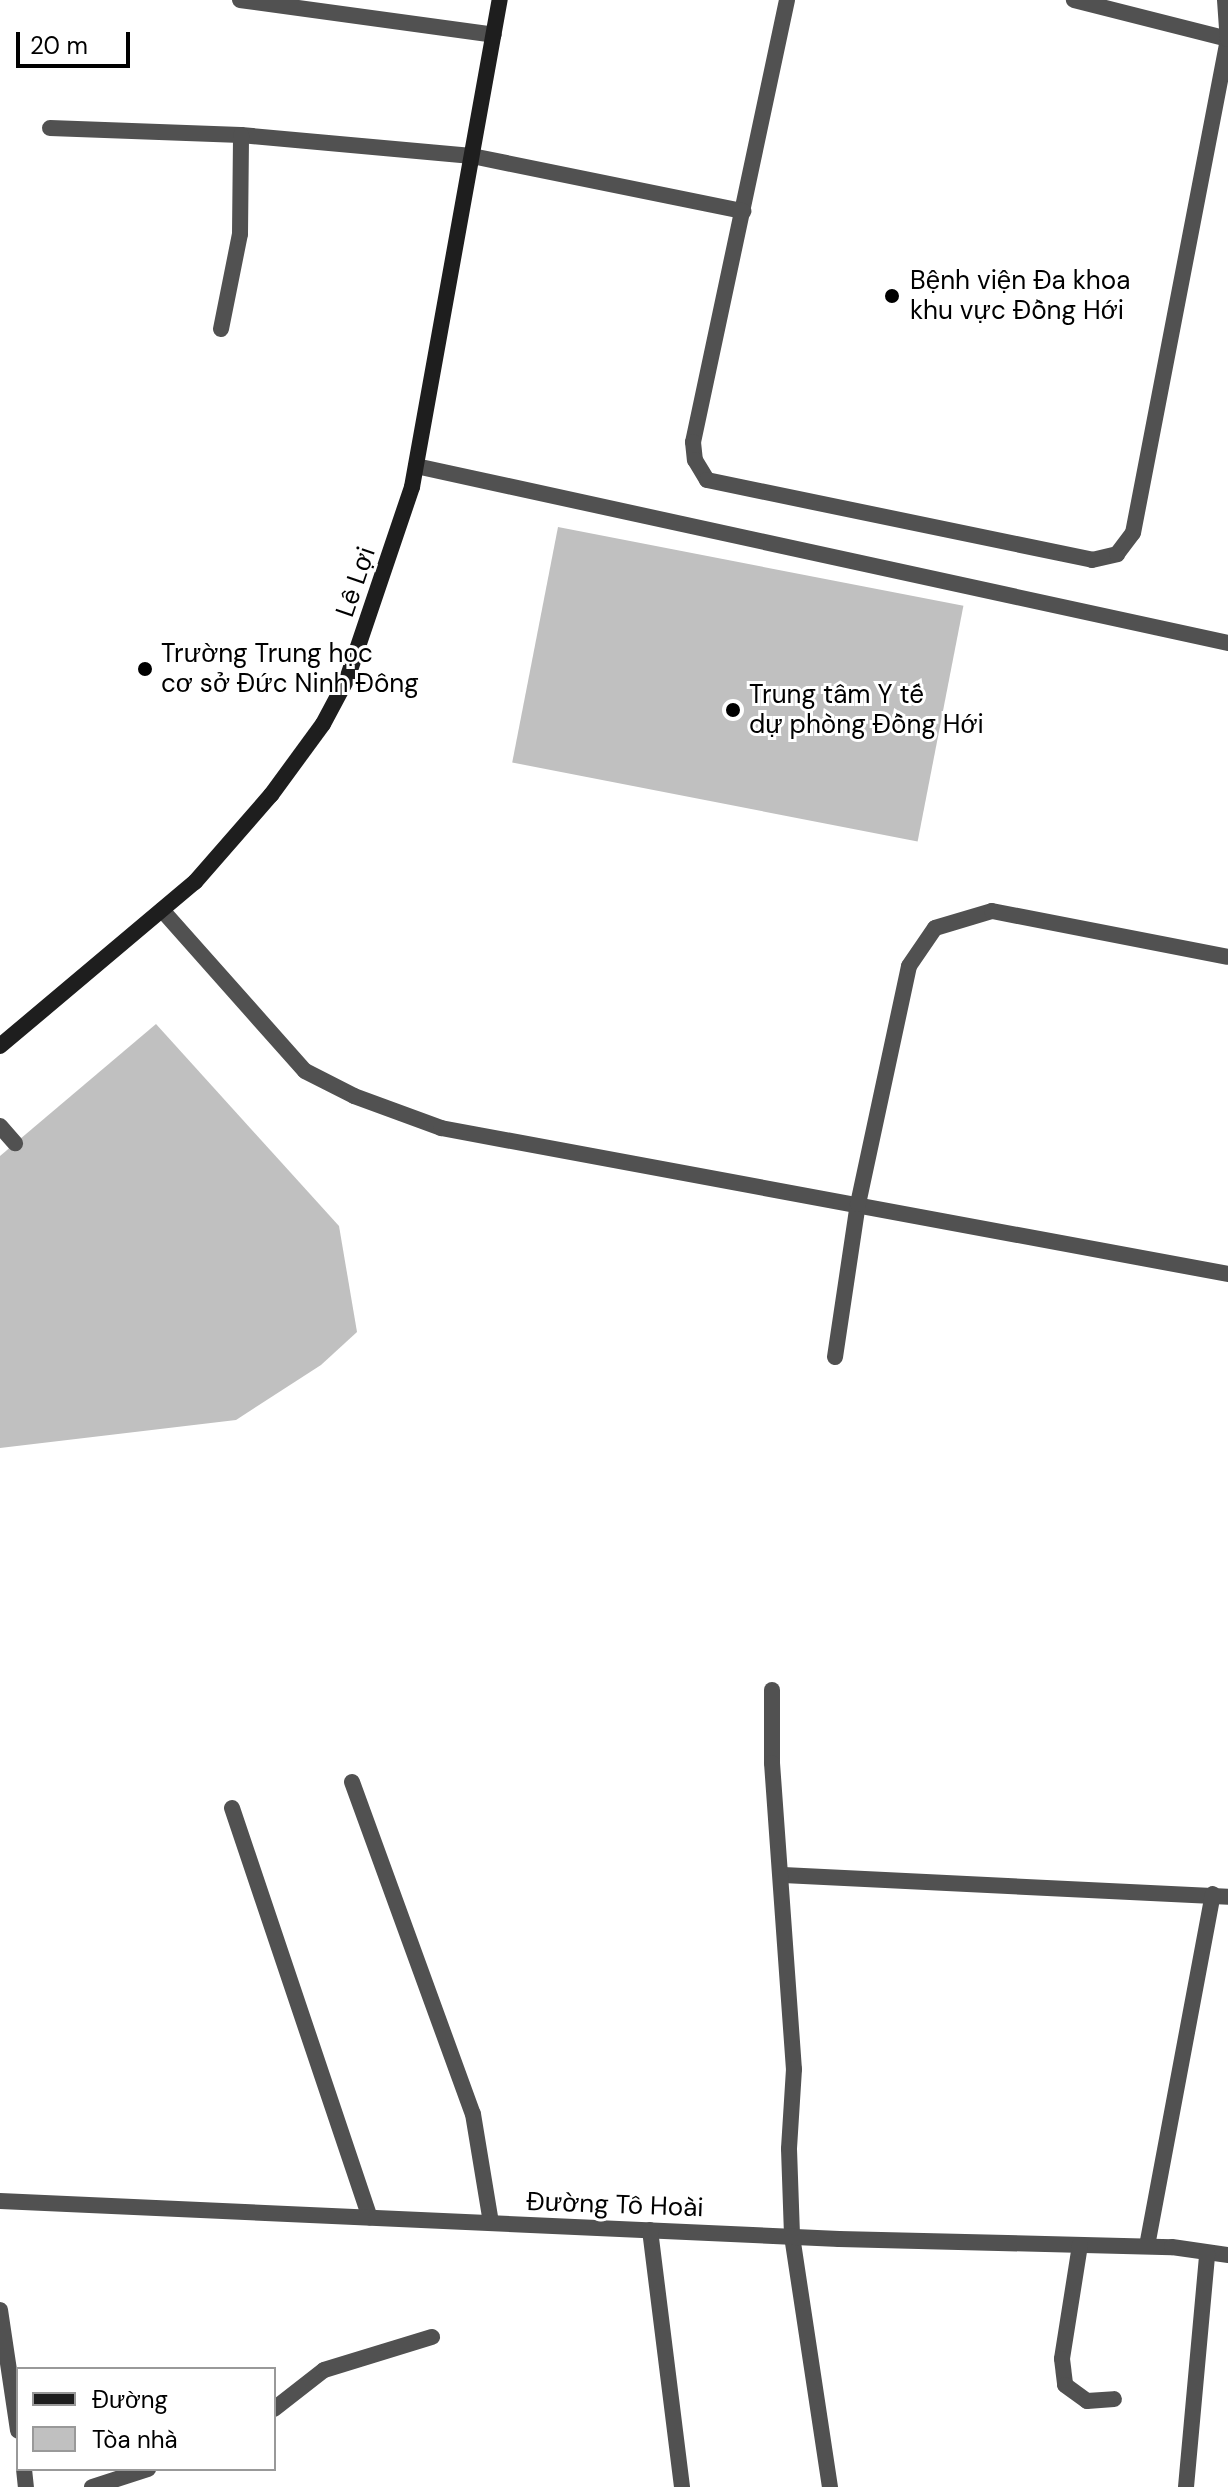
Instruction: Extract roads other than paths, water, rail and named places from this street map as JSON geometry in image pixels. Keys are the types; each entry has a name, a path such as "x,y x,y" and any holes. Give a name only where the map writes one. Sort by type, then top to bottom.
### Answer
{"main road":[{"name":"Lê Lợi","path":"0,1046 195,882 271,795 323,724 379,594 416,466 500,0"}],"street":[{"path":"240,0 273,2 494,35"},
{"path":"787,0 693,442 695,460 707,480 1092,560 1117,554 1133,533 1228,39 1225,0"},
{"path":"1074,0 1228,39"},
{"path":"50,128 241,135 472,156 743,211"},
{"path":"221,329 240,234 241,135"},
{"path":"416,466 1228,643"},
{"path":"162,910 305,1071 354,1096 441,1128 1228,1274"},
{"path":"835,1357 858,1204 909,966 935,928 992,911 1228,957"},
{"path":"0,1126 15,1143"},
{"path":"772,1690 772,1763 783,1875 794,2069 789,2149 792,2236 830,2487"},
{"path":"352,1782 473,2114 491,2223"},
{"path":"232,1808 370,2217"},
{"path":"783,1875 1220,1896 1147,2246"},
{"name":"Đường Tô Hoài","path":"0,2201 792,2236 1147,2246 1228,2255"},
{"path":"650,2230 682,2487"},
{"path":"1080,2245 1062,2359 1065,2385 1087,2401 1114,2399"},
{"path":"1186,2487 1207,2254"},
{"path":"0,2310 16,2418"},
{"path":"276,2407 324,2370 432,2337"},
{"path":"92,2487 142,2471"}],"place":[{"name":"Bệnh viện Đa khoa khu vực Đồng Hới","path":"892,296"},
{"name":"Trường Trung học cơ sở Đức Ninh Đông","path":"145,669"},
{"name":"Trung tâm Y tế dự phòng Đồng Hới","path":"733,710"}]}
